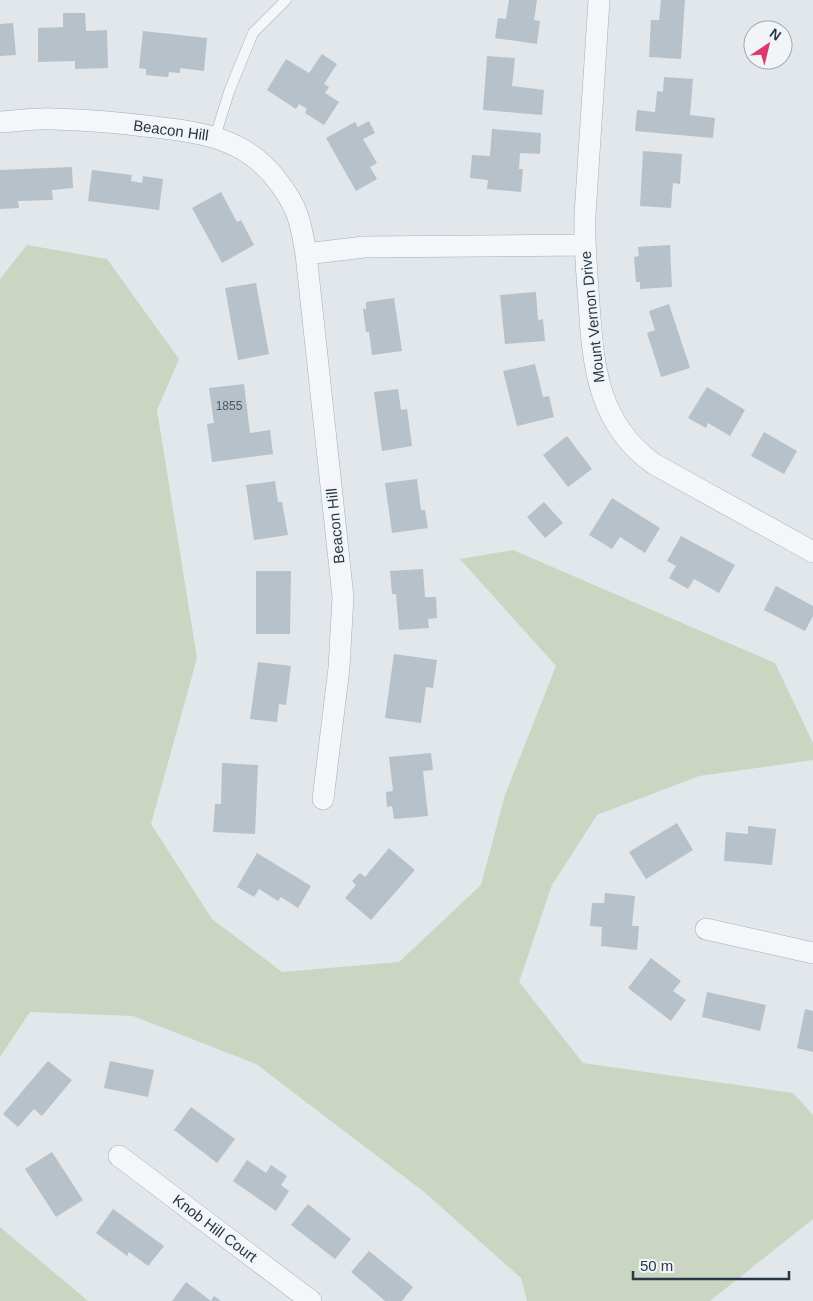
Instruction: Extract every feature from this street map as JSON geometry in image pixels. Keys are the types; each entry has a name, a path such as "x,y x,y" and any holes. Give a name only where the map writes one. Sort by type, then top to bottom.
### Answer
{"street":[{"name":"Mount Vernon Drive","path":"599,0 584,245 595,365 601,392 610,414 624,436 640,454 654,464 813,552"},
{"name":"Beacon Hill","path":"0,122 52,119 122,123 215,137 238,146 253,156 272,172 292,201 299,218 306,254 343,597 339,668 323,799"},
{"path":"306,254 364,248 584,245"},
{"path":"706,929 813,953"},
{"name":"Knob Hill Court","path":"119,1156 311,1301"}],"lane":[{"path":"215,137 229,92 253,33 286,0"}],"green space":[{"path":"27,245 107,259 179,359 157,410 197,658 151,824 212,919 282,972 399,962 481,885 505,795 556,666 460,559 513,550 775,663 813,743 813,760 699,776 597,815 552,885 519,982 583,1063 793,1093 813,1115 813,1219 710,1301 527,1301 521,1278 423,1191 256,1064 133,1016 30,1012 0,1057 0,279"},
{"path":"0,1227 88,1301 0,1301"}],"building":[{"path":"509,0 537,0 534,20 540,21 537,44 495,38 498,18 506,19"},
{"path":"661,0 685,0 681,59 649,57 651,20 659,20"},
{"path":"63,13 85,13 86,31 107,30 108,68 75,69 75,61 38,62 38,28 63,27"},
{"path":"13,23 16,55 0,56 0,24"},
{"path":"143,31 207,38 204,71 180,68 180,73 169,72 168,77 146,75 146,69 139,68"},
{"path":"322,54 337,64 324,84 329,87 325,93 339,102 324,125 305,113 307,109 299,104 296,109 267,90 286,59 309,73"},
{"path":"487,56 515,58 512,86 544,90 542,115 483,110"},
{"path":"664,77 693,79 690,115 715,118 713,138 635,131 637,110 655,112 657,91 663,92"},
{"path":"369,121 375,133 363,139 377,163 370,167 377,179 356,191 326,138 355,122 358,127"},
{"path":"492,129 541,133 540,154 520,153 519,169 523,169 521,192 487,189 488,180 470,178 472,155 490,156"},
{"path":"643,151 682,154 680,184 673,183 671,208 640,206"},
{"path":"72,167 73,188 52,190 53,200 18,201 19,208 0,209 0,170"},
{"path":"92,170 132,175 131,181 142,183 143,176 163,179 159,210 88,201"},
{"path":"221,192 237,222 241,220 254,245 222,263 192,208"},
{"path":"670,245 672,287 640,289 640,282 636,282 634,257 639,256 638,247"},
{"path":"256,283 269,354 238,360 225,288"},
{"path":"536,292 538,320 543,319 545,341 505,344 500,295"},
{"path":"394,298 402,351 372,355 363,309 366,309 366,302"},
{"path":"669,304 690,368 661,377 647,333 655,330 649,311"},
{"path":"535,364 543,397 549,396 554,417 517,426 503,371"},
{"path":"244,384 250,433 270,430 273,454 212,462 207,424 214,423 209,388"},
{"path":"707,387 745,410 730,436 708,423 706,428 688,418"},
{"path":"398,389 401,410 407,409 412,446 382,451 374,392"},
{"path":"764,432 797,451 784,474 751,456"},
{"path":"567,436 592,469 568,487 543,455"},
{"path":"417,479 421,510 425,510 428,528 392,533 385,483"},
{"path":"275,481 278,502 282,502 288,535 254,540 246,485"},
{"path":"612,498 660,528 645,553 620,537 612,549 589,535"},
{"path":"544,502 563,523 545,538 527,517"},
{"path":"681,536 735,565 719,593 694,579 688,589 669,578 676,566 667,561"},
{"path":"423,569 425,597 436,597 437,618 428,619 429,628 399,630 396,594 392,594 390,571"},
{"path":"256,571 291,571 290,634 256,634"},
{"path":"776,586 813,606 813,616 805,631 764,610"},
{"path":"394,654 437,660 433,688 426,687 421,723 385,718"},
{"path":"258,662 291,666 286,705 279,704 277,722 250,719"},
{"path":"431,753 433,770 423,771 428,816 394,819 392,806 387,807 386,792 393,791 389,757"},
{"path":"222,763 258,765 255,834 213,832 215,804 221,804"},
{"path":"677,823 693,850 646,879 629,852"},
{"path":"748,826 776,829 772,865 724,861 726,832 748,834"},
{"path":"389,848 415,870 371,920 345,898 356,885 352,881 360,873 365,877"},
{"path":"257,853 311,886 298,908 281,897 278,901 259,889 254,897 237,887"},
{"path":"605,893 635,896 632,926 639,926 637,950 601,946 602,927 590,926 592,903 604,903"},
{"path":"651,958 681,981 673,991 686,1000 671,1021 628,988"},
{"path":"707,992 766,1005 760,1031 702,1017"},
{"path":"805,1009 813,1011 813,1052 797,1048"},
{"path":"48,1061 72,1080 42,1116 34,1109 18,1127 3,1114"},
{"path":"110,1061 154,1070 148,1097 104,1088"},
{"path":"191,1107 235,1139 217,1163 174,1130"},
{"path":"52,1152 83,1200 56,1217 25,1169"},
{"path":"247,1160 266,1173 271,1165 287,1176 281,1185 289,1191 276,1211 233,1181"},
{"path":"308,1204 351,1239 335,1259 291,1225"},
{"path":"113,1209 164,1246 148,1266 129,1252 127,1256 96,1233"},
{"path":"369,1251 413,1287 402,1301 385,1301 351,1272"},
{"path":"186,1282 211,1301 172,1301"},
{"path":"214,1296 221,1301 211,1301"}]}
